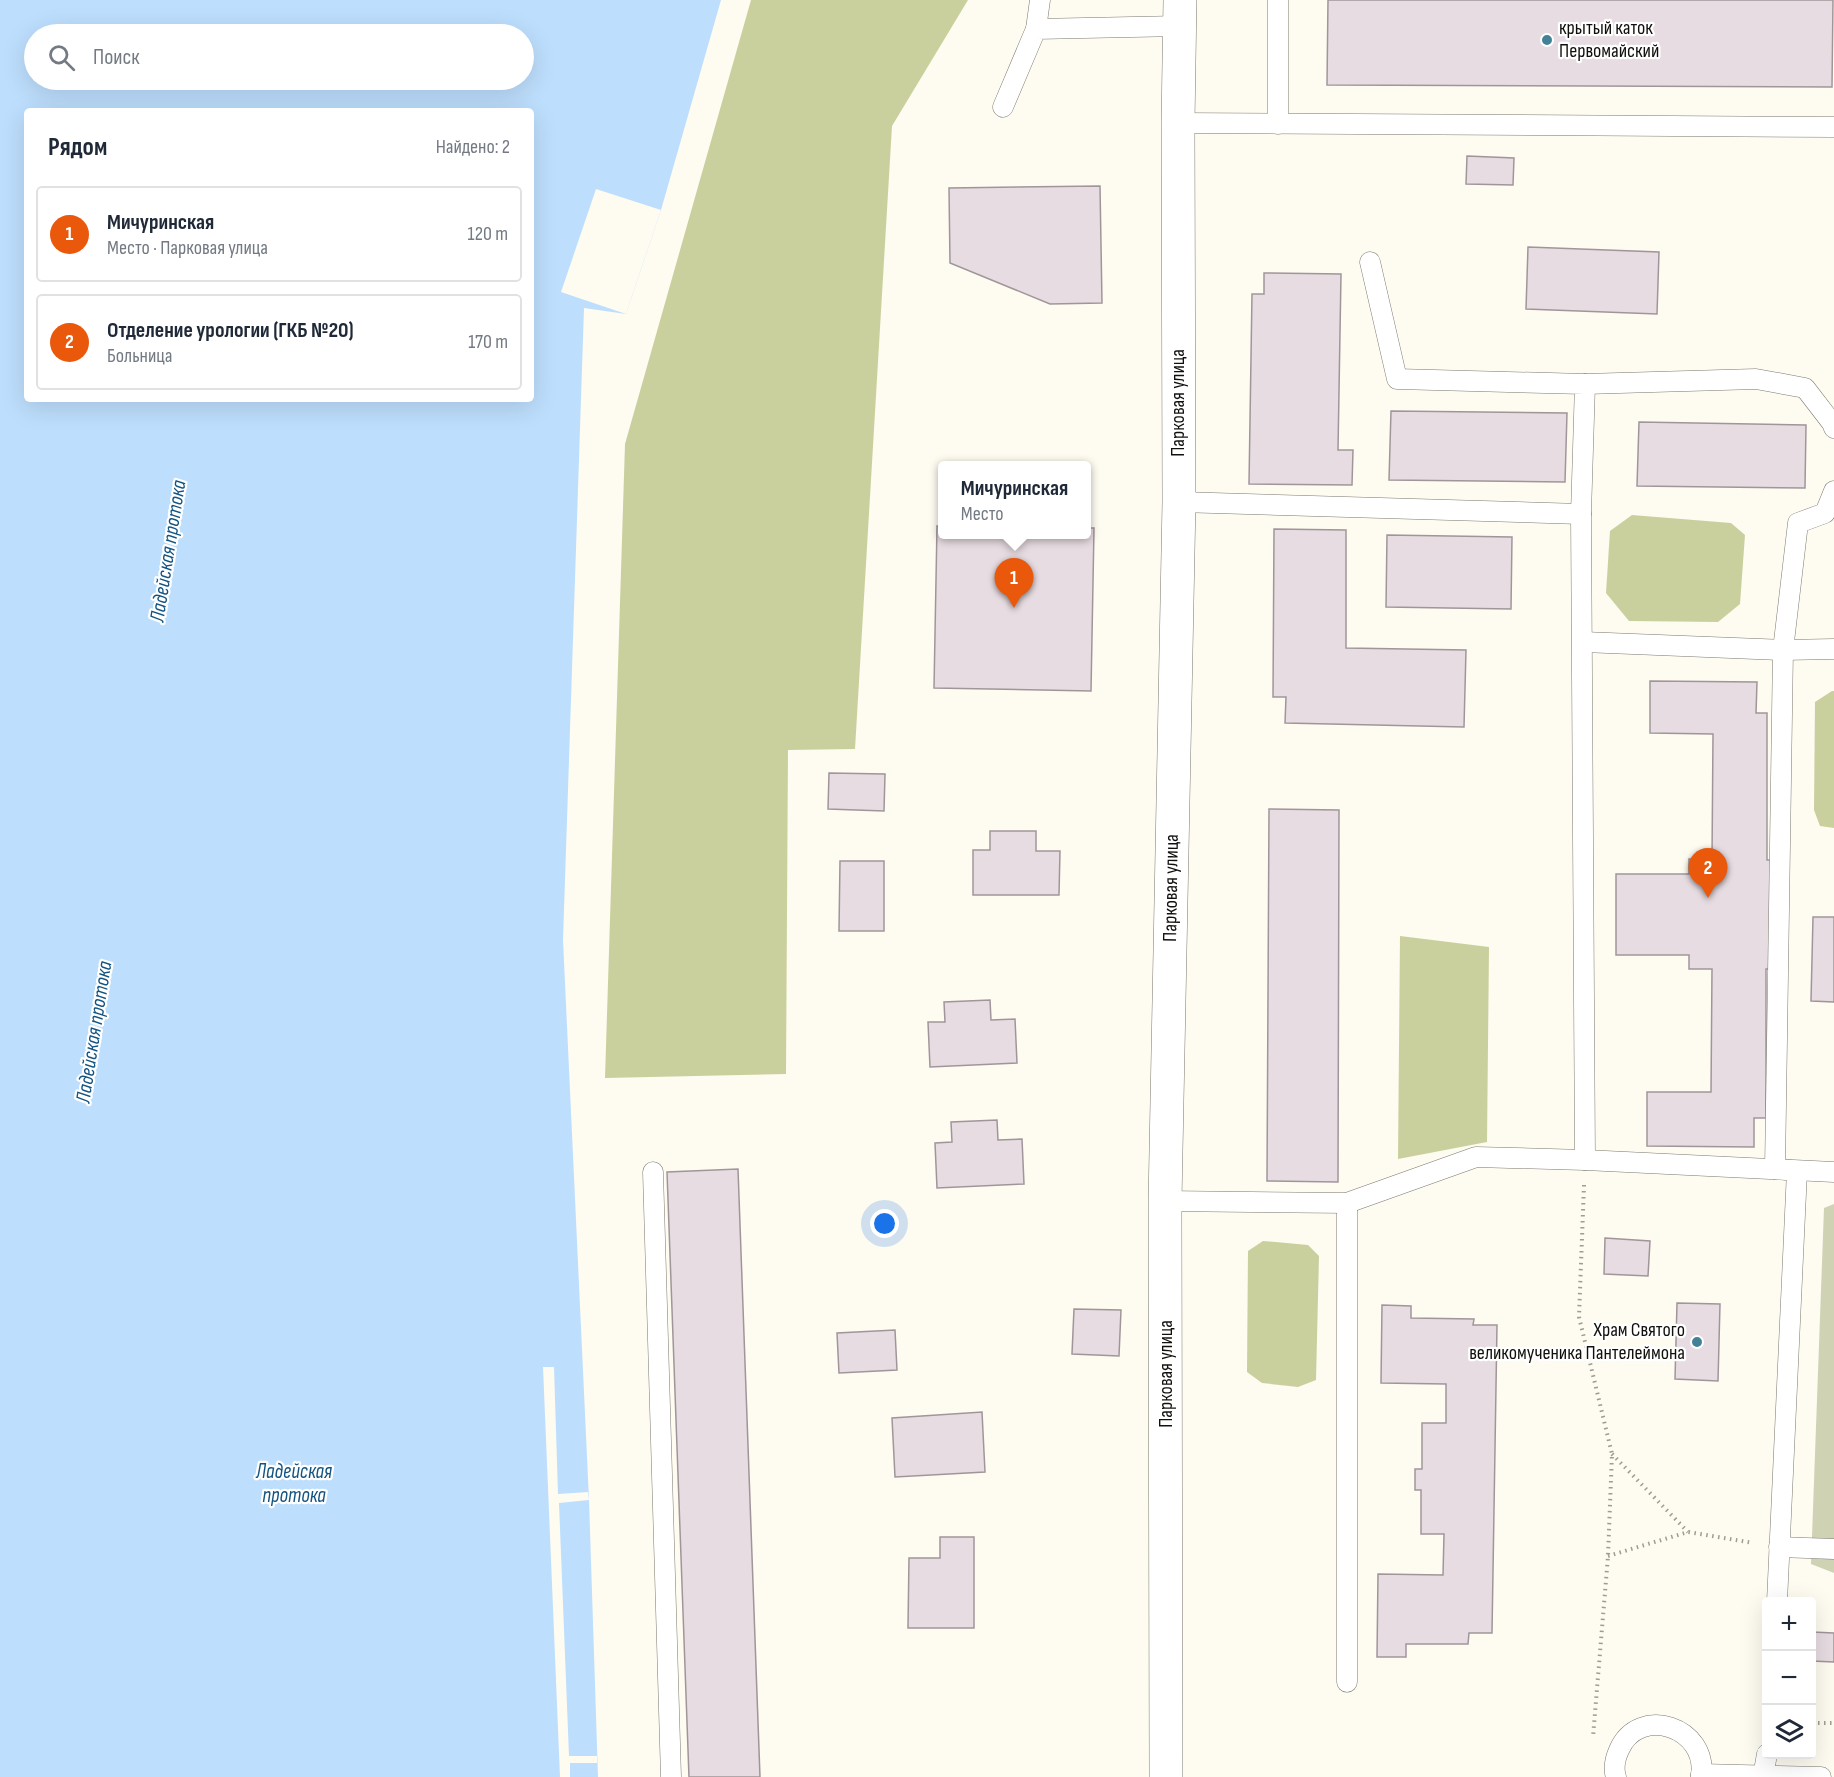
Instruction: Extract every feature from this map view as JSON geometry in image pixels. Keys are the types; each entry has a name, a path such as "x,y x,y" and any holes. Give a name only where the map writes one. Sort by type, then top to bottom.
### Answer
{"street":[{"name":"Парковая улица","path":"1166,1777 1165,1201 1179,502 1180,13"}],"lane":[{"path":"1003,107 1036,29 1040,0"},
{"path":"1278,0 1278,123"},
{"path":"1036,29 1180,13"},
{"path":"1178,123 1834,128"},
{"path":"1370,262 1397,379 1585,384 1756,379 1805,388 1833,423 1834,428"},
{"path":"1585,384 1581,514 1585,1160"},
{"path":"1775,1169 1783,650 1798,523 1825,513 1834,490"},
{"path":"1179,502 1581,514"},
{"path":"1583,642 1834,650"},
{"path":"1165,1201 1347,1203 1476,1157 1834,1172"},
{"path":"1777,1597 1797,1171"},
{"path":"653,1172 671,1777"},
{"path":"1347,1203 1347,1682"},
{"path":"1779,1547 1834,1549"},
{"path":"1611,1776 1621,1744 1644,1727 1659,1725 1673,1728 1686,1735 1696,1746 1701,1760 1701,1776 1821,1777"},
{"path":"1763,1776 1766,1759"}],"path":[{"path":"1585,1160 1579,1317 1612,1454 1608,1556 1593,1742"},
{"path":"1612,1454 1688,1532"},
{"path":"1608,1556 1688,1532 1779,1547"},
{"path":"1816,1723 1834,1723"}],"green space":[{"path":"751,0 968,0 892,126 855,749 788,750 786,1074 605,1078 625,444"},
{"path":"1632,515 1731,523 1745,535 1740,604 1718,622 1629,621 1606,593 1610,531"},
{"path":"1834,691 1834,828 1820,826 1814,810 1815,702"},
{"path":"1400,936 1489,947 1487,1142 1398,1159"},
{"path":"1834,1204 1834,1573 1811,1564 1824,1208"},
{"path":"1263,1241 1308,1245 1319,1256 1316,1380 1298,1387 1262,1383 1247,1372 1248,1251"}],"water":[{"name":"Ладейская протока","path":"0,0 721,0 661,210 626,314 584,308 563,940 589,1500 598,1777 0,1777"}],"pier":[{"path":"596,189 661,210 626,314 561,292"},
{"path":"543,1367 554,1367 558,1494 588,1492 589,1500 559,1503 569,1756 597,1756 597,1763 570,1763 570,1777 560,1777"}],"building":[{"path":"1328,0 1833,0 1832,87 1327,85"},
{"path":"1467,156 1514,158 1513,185 1466,184"},
{"path":"1100,186 1102,303 1050,304 950,263 949,188"},
{"path":"1528,247 1659,252 1657,314 1526,309"},
{"path":"1264,273 1341,274 1338,450 1353,450 1352,485 1249,484 1252,294 1264,294"},
{"path":"1391,411 1567,413 1565,482 1389,480"},
{"path":"1639,422 1806,425 1805,488 1637,486"},
{"path":"937,526 938,539 1091,539 1091,528 1094,528 1091,691 934,688"},
{"path":"1274,529 1346,530 1346,648 1466,650 1464,727 1285,723 1286,697 1273,697"},
{"path":"1387,535 1512,537 1511,609 1386,607"},
{"path":"1650,681 1757,682 1756,713 1767,713 1767,860 1771,860 1770,969 1766,969 1766,1118 1754,1118 1754,1147 1647,1146 1647,1092 1711,1092 1712,969 1689,969 1689,955 1616,955 1616,874 1689,874 1689,859 1712,859 1713,734 1650,733"},
{"path":"829,773 885,774 884,811 828,809"},
{"path":"1269,809 1339,810 1338,1182 1267,1181"},
{"path":"990,831 1036,831 1036,851 1060,851 1059,895 973,895 973,850 990,850"},
{"path":"840,861 884,861 884,931 839,931"},
{"path":"1813,917 1834,917 1834,1002 1811,1001"},
{"path":"990,1000 991,1020 1015,1019 1017,1063 930,1067 928,1022 945,1022 944,1002"},
{"path":"997,1120 998,1140 1022,1139 1024,1184 937,1188 935,1143 952,1142 951,1122"},
{"path":"738,1169 760,1777 689,1777 667,1172"},
{"path":"1605,1238 1650,1241 1648,1276 1604,1274"},
{"name":"Храм Святого великомученика Пантелеймона","path":"1677,1303 1720,1304 1718,1381 1675,1379"},
{"path":"1382,1305 1411,1306 1411,1318 1474,1319 1473,1325 1497,1325 1492,1633 1469,1633 1468,1644 1406,1644 1406,1657 1377,1657 1378,1574 1443,1575 1444,1534 1421,1534 1421,1490 1415,1490 1415,1469 1422,1469 1422,1423 1446,1423 1446,1384 1381,1383"},
{"path":"1074,1309 1121,1310 1119,1356 1072,1354"},
{"path":"895,1330 897,1370 839,1373 837,1333"},
{"path":"982,1412 985,1472 895,1477 892,1418"},
{"path":"940,1537 974,1537 974,1628 908,1628 909,1558 940,1558"},
{"path":"1816,1632 1834,1633 1834,1662 1816,1661"}],"place":[{"name":"крытый каток Первомайский","path":"1547,40"},
{"name":"Мичуринская","path":"1014,608"},
{"name":"Отделение урологии (ГКБ №20)","path":"1708,898"},
{"name":"Храм Святого великомученика Пантелеймона","path":"1697,1342"}]}
